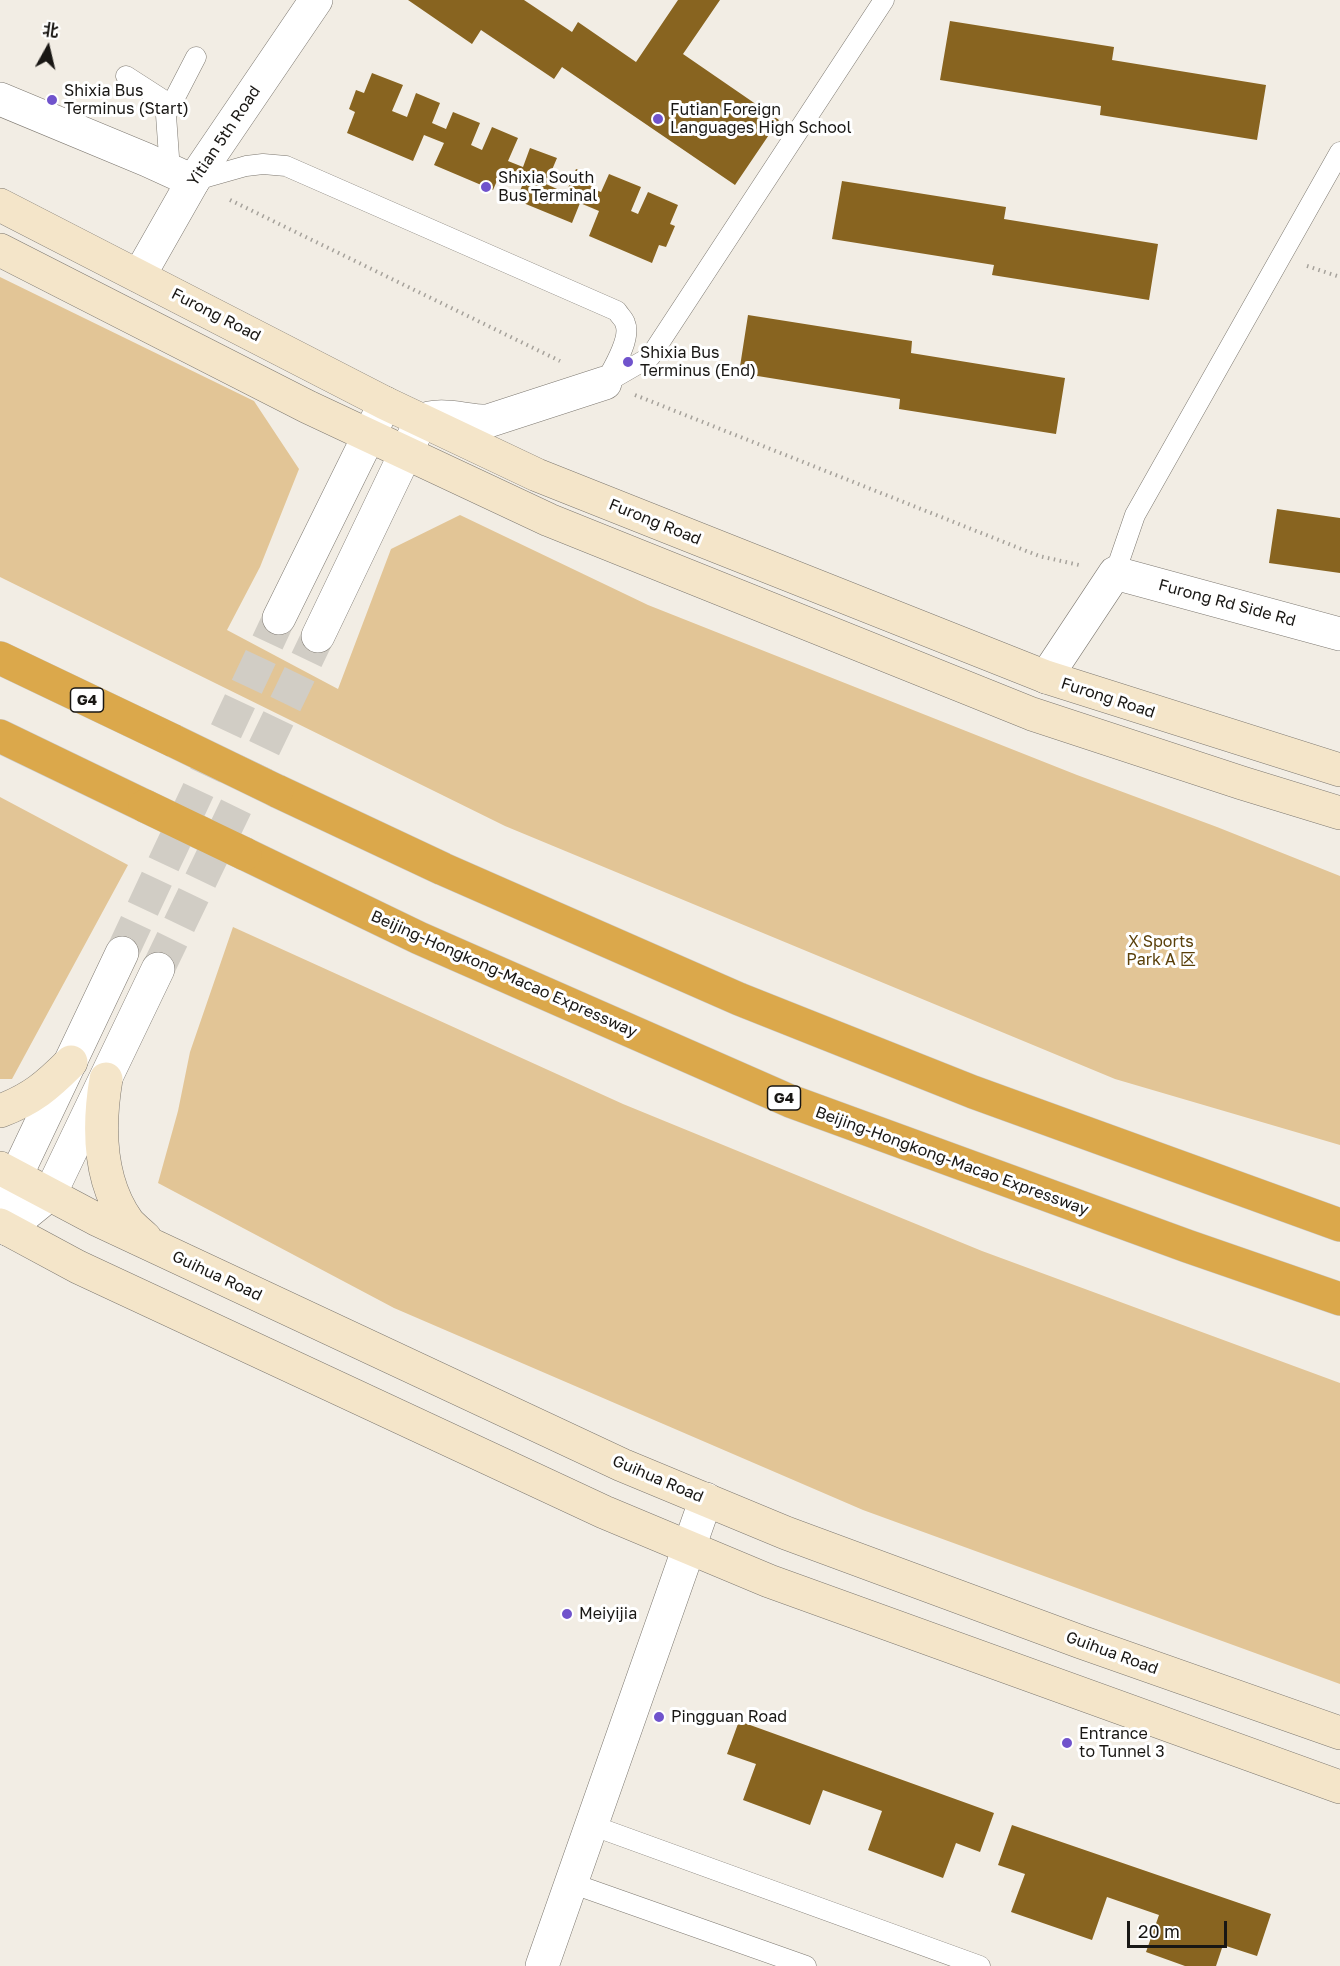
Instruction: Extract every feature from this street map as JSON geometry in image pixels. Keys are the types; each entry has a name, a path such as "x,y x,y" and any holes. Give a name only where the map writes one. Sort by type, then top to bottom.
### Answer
{"highway":[{"name":"G4","path":"0,658 443,869 739,999 973,1092 1340,1225"},
{"name":"Beijing-Hongkong-Macao Expressway","path":"0,736 419,938 790,1101 1187,1246 1340,1299"}],"main road":[{"name":"Furong Road","path":"0,205 385,403 537,475 1046,677 1340,770"},
{"path":"0,250 308,407 549,520 1032,714 1340,813"},
{"path":"0,1111 22,1102 48,1086 70,1062"},
{"path":"106,1078 100,1138 104,1167 115,1197 129,1223 153,1246"},
{"name":"Guihua Road","path":"8,1172 96,1220 622,1465 786,1533 1081,1642 1340,1733"},
{"path":"2,1233 604,1512 769,1581 1340,1787"}],"street":[{"name":"Yitian 5th Road","path":"139,276 182,176 316,0"},
{"path":"0,99 182,176"},
{"path":"318,636 421,421 425,418 444,418 473,422 488,421 605,383"},
{"path":"279,618 385,403"},
{"path":"1046,677 1115,573"},
{"name":"Furong Rd Side Rd","path":"1115,573 1340,634"},
{"path":"2,1233 8,1172 70,1062 122,953"},
{"path":"2,1233 50,1194 158,969"},
{"path":"542,1966 706,1499"}],"lane":[{"path":"605,383 650,357 884,0"},
{"path":"196,57 166,115 182,176 263,164 286,166 617,311 626,323 627,332 623,347 605,383"},
{"path":"126,76 171,105"},
{"path":"1115,573 1134,515 1340,152"},
{"path":"591,1825 980,1966"},
{"path":"571,1883 806,1966"}],"path":[{"path":"1281,257 1340,277"}],"green space":[{"name":"X Sports Park A 区","path":"0,277 254,401 299,469 260,567 227,630 338,689 391,549 460,515 648,605 1077,775 1340,876 1340,1145 1115,1079 505,826 0,577"},
{"path":"0,797 128,865 12,1079 0,1079"},
{"path":"233,927 623,1104 982,1251 1340,1383 1340,1684 863,1510 394,1308 158,1183 178,1111 190,1052"}],"building":[{"path":"408,0 524,0 572,32 578,22 636,62 678,0 720,0 683,54 779,120 735,185 562,67 554,79 481,30 472,44"},
{"path":"950,21 1114,47 1112,60 1266,85 1257,140 1100,115 1101,106 940,80"},
{"path":"372,73 403,85 392,111 407,117 416,93 440,103 432,123 446,129 453,112 480,123 471,145 482,150 492,127 518,138 508,161 523,167 530,148 557,158 546,184 566,193 576,169 596,176 591,188 601,192 609,174 641,187 631,211 638,214 648,192 678,205 670,224 675,226 666,247 659,245 652,263 589,236 599,211 580,203 572,223 516,200 525,179 502,169 493,190 434,165 444,143 424,135 413,161 347,133 355,112 349,109 356,90 364,93"},
{"path":"842,181 1006,207 1004,219 1158,244 1149,300 992,275 994,265 832,239"},
{"path":"748,315 912,341 911,353 1065,378 1056,434 899,409 900,399 739,373"},
{"path":"1277,509 1340,518 1340,573 1269,563"},
{"path":"739,1721 994,1813 980,1852 956,1843 943,1878 868,1850 882,1811 823,1790 810,1825 743,1800 756,1764 727,1754"},
{"path":"1012,1825 1271,1914 1257,1956 1223,1945 1216,1966 1185,1966 1146,1952 1159,1915 1107,1897 1092,1940 1011,1912 1025,1874 998,1865"}],"tunnel":[{"path":"122,953 279,618"},
{"path":"158,969 318,636"}],"place":[{"name":"Shixia Bus Terminus (Start)","path":"52,100"},
{"name":"Futian Foreign Languages High School","path":"658,119"},
{"name":"Shixia South Bus Terminal","path":"486,187"},
{"name":"Shixia Bus Terminus (End)","path":"628,362"},
{"name":"Meiyijia","path":"567,1614"},
{"name":"Pingguan Road","path":"659,1717"},
{"name":"Entrance to Tunnel 3","path":"1067,1743"}]}
